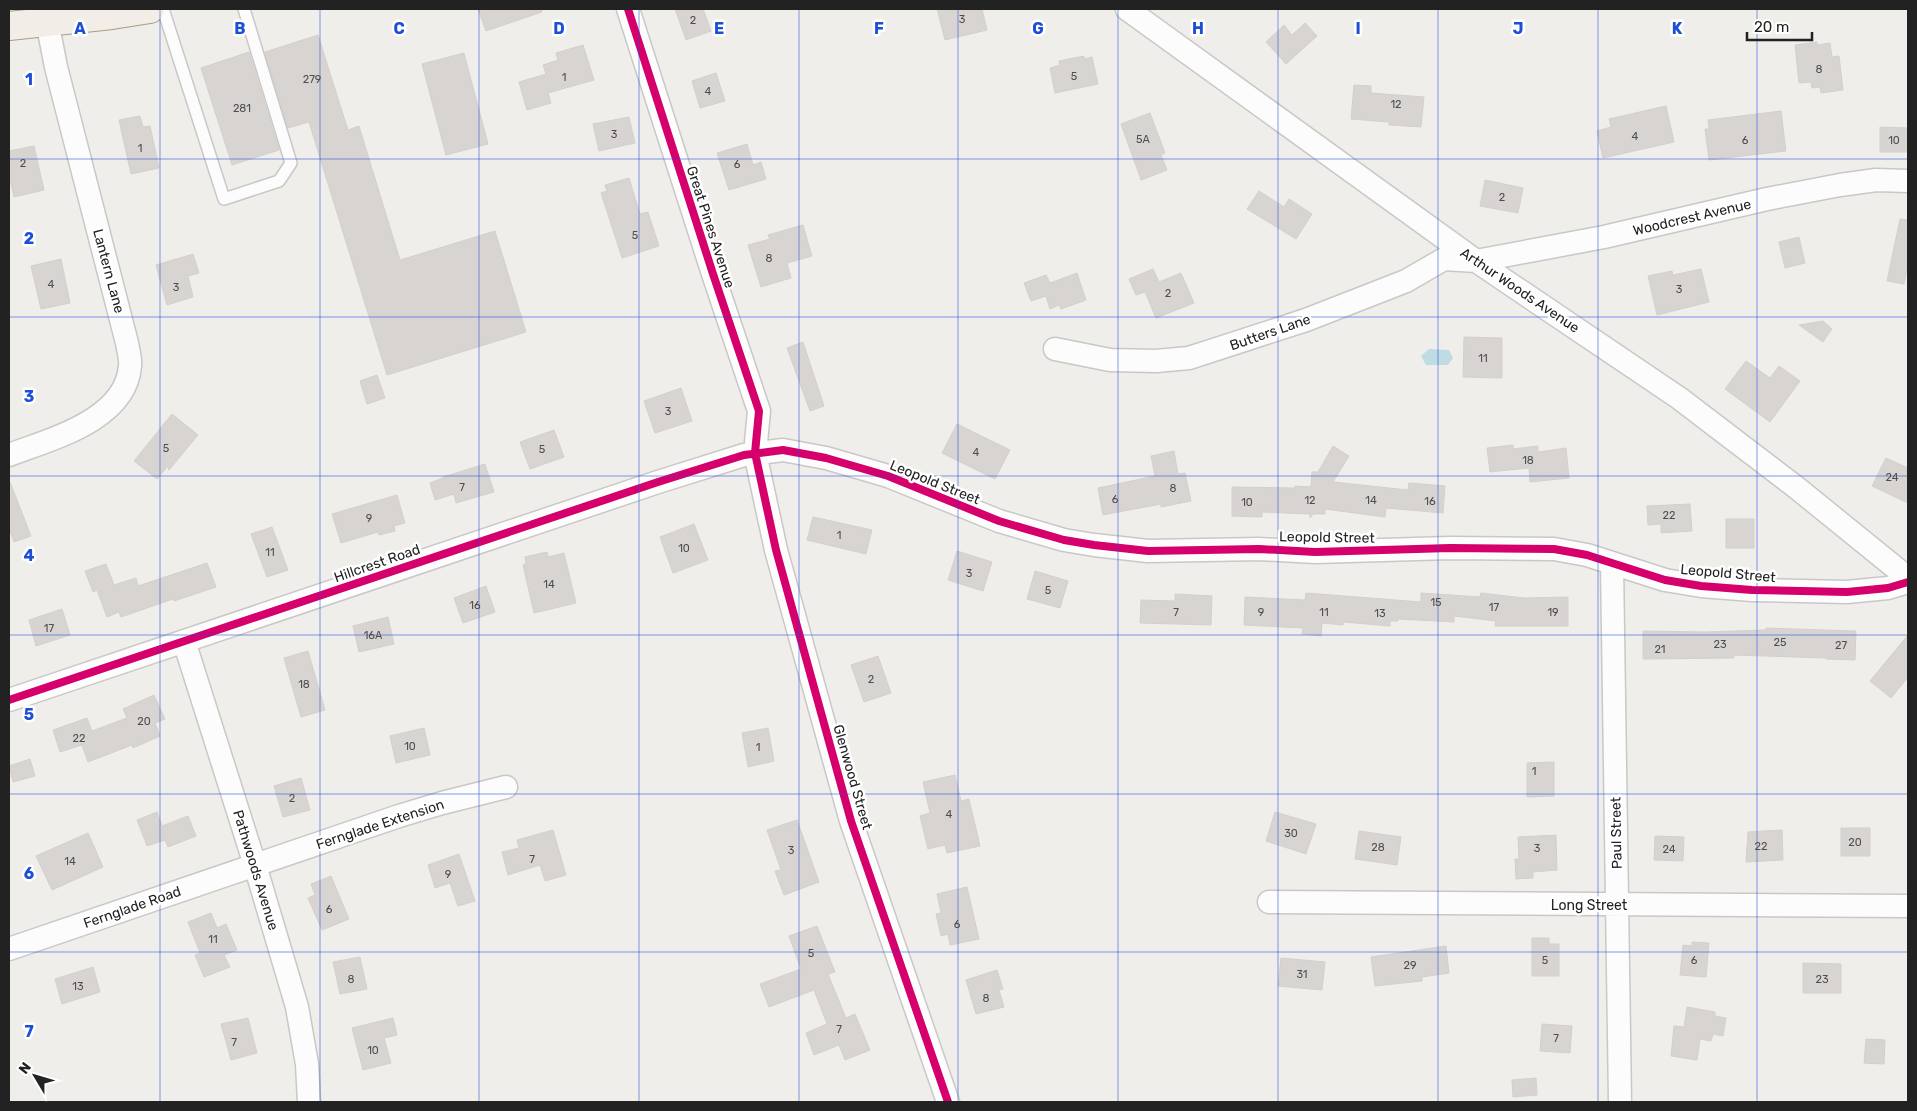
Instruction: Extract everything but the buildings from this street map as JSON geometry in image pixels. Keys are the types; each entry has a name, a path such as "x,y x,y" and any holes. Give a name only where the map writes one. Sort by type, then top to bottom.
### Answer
{"main road":[{"path":"9,26 80,14 150,9"}],"street":[{"name":"Great Pines Avenue","path":"628,9 713,274 760,412 755,453"},
{"name":"Arthur Woods Avenue","path":"1127,9 1476,261 1678,398 1797,488 1908,578"},
{"name":"Lantern Lane","path":"9,456 83,425 105,411 124,390 131,365 56,67 47,21"},
{"name":"Woodcrest Avenue","path":"1476,261 1604,237 1767,199 1840,185 1876,180 1908,181"},
{"name":"Butters Lane","path":"1055,349 1110,360 1156,361 1189,358 1306,320 1406,281 1444,259 1476,261"},
{"name":"Leopold Street","path":"755,453 783,450 826,458 888,476 1025,530 1094,545 1148,551 1259,549 1315,552 1450,548 1554,549 1571,551 1665,580 1700,586 1752,590 1846,592 1888,588 1908,582"},
{"name":"Hillcrest Road","path":"9,700 658,482 755,453"},
{"name":"Glenwood Street","path":"755,453 776,550 851,821 948,1102"},
{"name":"Paul Street","path":"1612,564 1620,1102"},
{"name":"Pathwoods Avenue","path":"184,641 255,865 297,1007 307,1064 309,1102"},
{"name":"Fernglade Extension","path":"255,865 422,809 506,786"},
{"name":"Fernglade Road","path":"9,949 255,865"},
{"name":"Long Street","path":"1270,902 1908,906"}],"lane":[{"path":"163,9 224,199 279,181 291,163 244,9"}],"water":[{"path":"1429,349 1449,350 1453,358 1448,365 1426,365 1421,356"}],"cycle path":[{"path":"628,9 759,411 755,453 776,550 851,821 948,1102"},
{"path":"9,700 658,482 744,455 783,450 826,458 888,476 999,521 1064,540 1094,545 1148,551 1259,549 1315,552 1450,548 1554,549 1587,555 1665,580 1701,586 1752,590 1847,592 1888,588 1908,582"}]}
